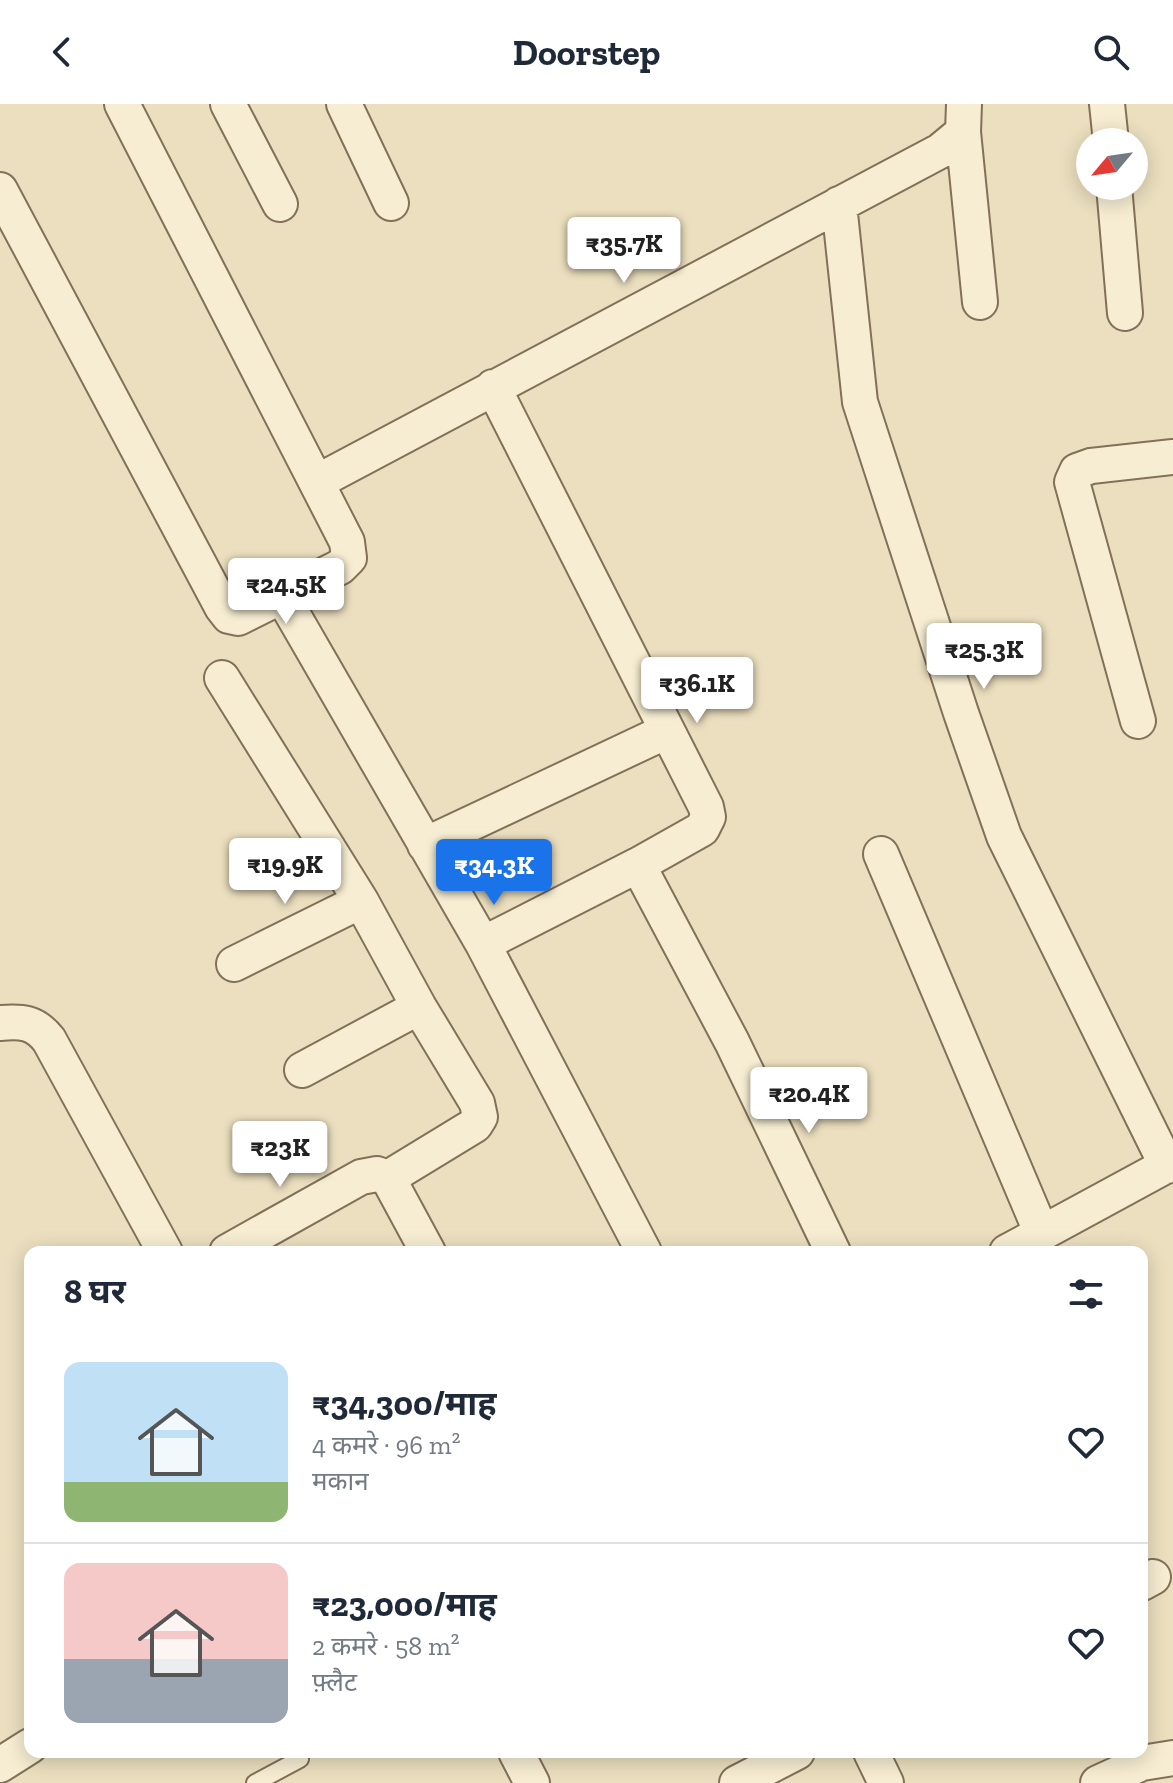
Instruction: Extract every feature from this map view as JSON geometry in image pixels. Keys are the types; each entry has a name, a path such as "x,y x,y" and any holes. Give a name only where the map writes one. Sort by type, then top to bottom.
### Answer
{"street":[{"path":"0,190 229,616 238,618 340,567 349,558 347,542 122,104"},
{"path":"228,104 280,204"},
{"path":"344,104 391,203"},
{"path":"1107,104 1110,128"},
{"path":"317,482 940,151 964,118"},
{"path":"964,118 980,302"},
{"path":"1115,200 1125,313"},
{"path":"839,204 860,402 970,739 1004,836 1170,1164 1019,1246"},
{"path":"483,944 702,829 708,817 493,387"},
{"path":"1138,721 1072,482 1077,471 1091,466 1173,457"},
{"path":"282,596 483,944 641,1246"},
{"path":"222,678 361,901 419,1007 477,1103 480,1117 475,1125 388,1178"},
{"path":"425,845 667,731"},
{"path":"881,854 1042,1234"},
{"path":"638,865 732,1042 830,1246"},
{"path":"234,964 361,901"},
{"path":"302,1070 419,1007"},
{"path":"0,1023 30,1023 49,1040 162,1246"},
{"path":"238,1246 361,1177 377,1174 388,1178 425,1246"},
{"path":"0,1765 24,1750"},
{"path":"519,1758 532,1783"},
{"path":"737,1783 785,1758"},
{"path":"874,1758 886,1783"},
{"path":"1098,1783 1142,1763 1173,1758"}],"lane":[{"path":"255,1783 300,1759"}]}
